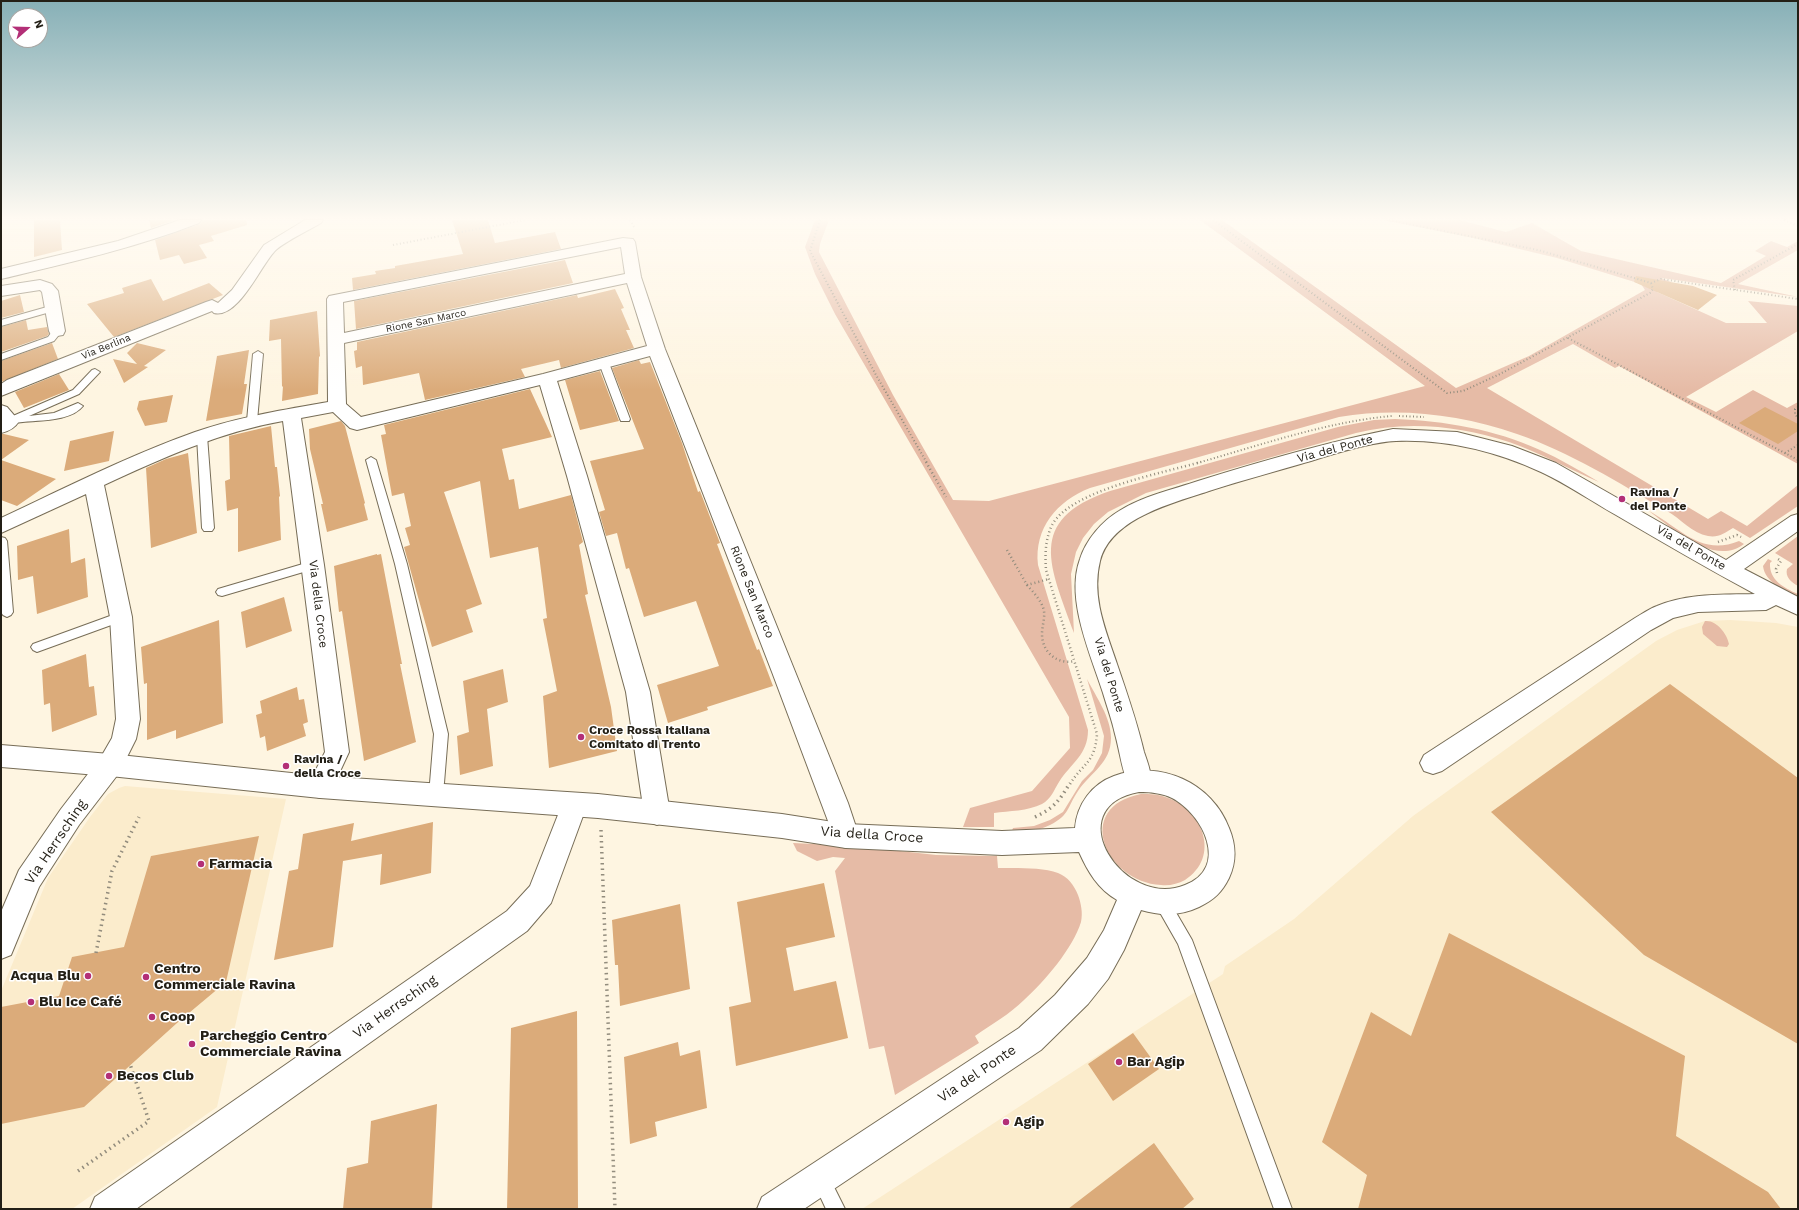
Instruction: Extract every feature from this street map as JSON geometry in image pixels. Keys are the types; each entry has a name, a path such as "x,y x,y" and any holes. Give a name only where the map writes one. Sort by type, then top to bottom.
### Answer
{"street":[{"name":"Via Berlina","path":"1,391 13,384 216,307 238,293 249,276"},
{"name":"Rione San Marco","path":"337,406 337,339 335,299 449,276"},
{"name":"Rione San Marco","path":"337,339 633,277 656,349 787,679 835,803 846,836"},
{"path":"1,291 40,285 46,286 50,291 58,331"},
{"path":"1,526 94,482 202,436 252,421 337,406 357,424 547,378 656,349"},
{"path":"547,378 577,476 638,692 657,813"},
{"name":"Via della Croce","path":"292,419 313,565 336,752 320,786"},
{"name":"Via del Ponte","path":"1139,781 1127,732 1089,612 1086,581 1090,559 1096,547 1110,528 1126,516 1146,505 1220,481 1339,446 1393,435 1436,435 1505,450 1536,462 1594,492 1727,570 1798,607"},
{"path":"94,482 121,617 128,719 124,739 110,765"},
{"path":"1727,570 1798,521"},
{"path":"1433,763 1643,624 1665,612 1698,604 1766,602 1774,595"},
{"name":"Via della Croce","path":"1,756 110,765 320,786 574,805 782,826 846,836 1002,844 1088,840"},
{"name":"Via Herrsching","path":"1,945 29,879 70,817 110,765"},
{"path":"1139,781 1163,783 1182,791 1202,806 1213,820 1221,840 1222,858 1214,879 1205,889 1193,897 1178,901 1162,902 1133,894 1112,880 1097,863 1091,852 1088,840 1088,828 1090,816 1097,802 1106,792 1121,784 1139,781"},
{"name":"Via Herrsching","path":"107,1209 517,921 541,894 574,805"},
{"name":"Via del Ponte","path":"774,1209 1030,1039 1065,1007 1091,977 1114,941 1133,894"}],"lane":[{"path":"1,323 54,308"},
{"path":"1,357 51,339 58,331"},
{"path":"252,421 258,354"},
{"path":"604,363 625,419"},
{"path":"4,420 76,392 95,372"},
{"path":"4,420 49,418 61,415 78,406"},
{"path":"202,436 208,528"},
{"path":"371,460 401,564 441,734 437,783 434,794"},
{"path":"1,541 7,612"},
{"path":"222,592 313,565"},
{"path":"36,647 121,617"},
{"path":"1162,902 1184,940 1284,1209"},
{"path":"821,1178 836,1209"}],"path":[{"path":"824,276 876,374 946,496"},
{"path":"1289,276 1447,393 1463,391 1500,374 1568,338 1650,293 1653,289 1651,283"},
{"path":"1629,276 1651,283 1661,279 1798,299"},
{"path":"1735,290 1733,280 1739,276"},
{"path":"1568,338 1798,460"},
{"path":"1798,407 1795,409 1795,414 1798,418"},
{"path":"1029,818 1036,817 1050,810 1059,802 1074,779 1092,757 1096,746 1097,734 1049,579 1044,553 1050,530 1062,513 1082,498 1113,487 1331,425 1378,417 1425,417"},
{"path":"1784,453 1798,445"},
{"path":"1716,542 1724,541 1737,535"},
{"path":"1007,550 1027,585 1041,603 1044,610 1045,620 1042,638 1044,645 1056,660 1062,663 1075,661"},
{"path":"1027,585 1049,579"},
{"path":"96,953 112,871 139,817"},
{"path":"601,823 615,1209"},
{"path":"78,1171 149,1121 130,1064"}],"shaded area":[{"path":"816,276 832,276 893,395 953,500 989,501 1425,386 1277,276 1301,276 1456,388 1529,356 1645,290 1641,284 1617,276 1692,276 1721,283 1732,276 1751,276 1738,284 1798,297 1661,278 1671,282 1657,292 1726,323 1767,323 1748,301 1798,306 1798,331 1686,397 1716,412 1753,390 1787,408 1798,402 1798,464 1619,366 1615,368 1573,344 1487,388 1708,519 1721,511 1747,526 1798,485 1798,506 1750,538 1733,528 1718,536 1708,536 1697,532 1672,514 1594,469 1537,441 1495,427 1451,417 1406,413 1361,414 1339,417 1090,488 1067,500 1058,508 1044,528 1040,539 1038,552 1038,565 1088,730 1085,746 1048,800 1042,804 1025,809 994,813 994,827 963,827 970,808 1032,791 1070,748 1069,717 835,314"},
{"path":"1395,419 1451,424 1487,431 1547,453 1599,482 1521,446 1490,436 1453,429 1414,426 1375,429 1356,433 1146,493 1108,512 1094,524 1083,538 1076,552 1071,574 1074,633 1058,587 1053,567 1051,548 1055,532 1065,516 1083,503 1110,491 1338,427 1374,420"},
{"path":"1649,511 1681,532 1702,543 1725,545 1739,541 1744,544 1732,550 1720,551 1707,548 1681,535"},
{"path":"1798,536 1798,586 1791,581 1787,574 1787,569 1793,564 1775,553"},
{"path":"1768,559 1772,561 1770,563 1770,569 1778,583 1798,594 1798,597 1782,589 1767,577 1763,566"},
{"path":"1730,620 1776,623 1798,627 1798,1209 862,1209 1223,974 1225,966 1294,919 1413,816 1656,641 1677,630 1705,621"},
{"path":"1705,621 1714,623 1721,628 1728,640 1729,644 1727,647 1717,646 1703,634 1702,627"},
{"path":"1087,679 1109,722 1111,738 1108,754 1099,767 1083,784 1061,818 1041,829 1011,833 1013,828 1034,826 1050,820 1063,812 1082,781 1093,770 1102,753 1104,736"},
{"path":"125,786 286,799 217,1107 72,1209 1,1209 1,991 48,878 90,817 108,794"},
{"path":"1141,794 1161,796 1180,804 1198,823 1203,835 1205,847 1202,859 1196,870 1185,880 1164,885 1141,881 1125,871 1112,858 1104,843 1103,828 1108,813 1120,802"},
{"path":"793,843 855,846 936,855 997,856 998,868 1028,868 1052,871 1068,879 1075,888 1080,901 1082,915 1081,922 1072,942 1049,974 1019,1005 975,1036 979,1043 895,1095 884,1046 869,1049 835,871 845,858 833,857 817,861 797,851"}],"building":[{"path":"361,276 422,276 353,290 352,278"},
{"path":"480,276 571,276 573,283 356,329 354,301"},
{"path":"1636,276 1639,276 1693,286 1717,295 1698,310 1634,282"},
{"path":"151,279 163,301 209,283 223,295 114,337 87,304 124,293 122,288"},
{"path":"615,289 624,308 621,309 630,330 626,330 634,348 561,368 559,360 521,369 525,377 425,400 419,373 363,385 362,366 356,368 354,351 357,350 357,342 577,295 578,298"},
{"path":"20,295 24,312 1,318 1,301"},
{"path":"317,311 320,356 318,394 282,401 283,386 282,387 281,339 269,341 270,320"},
{"path":"26,320 28,330 47,327 49,334 1,352 1,327"},
{"path":"52,343 58,359 1,382 1,361"},
{"path":"137,343 166,350 144,366 148,367 124,383 113,359 137,364 127,353"},
{"path":"249,350 244,384 247,384 242,414 206,421 217,356"},
{"path":"639,360 641,364 650,362 682,443 698,492 700,491 720,543 717,544 757,650 759,649 773,686 707,707 708,710 668,723 657,685 719,666 696,601 644,617 629,568 626,569 617,533 606,536 599,512 605,510 590,461 644,449 612,368"},
{"path":"600,371 619,421 580,430 565,380"},
{"path":"59,374 69,390 24,408 15,392"},
{"path":"530,389 552,437 502,449 509,480 514,479 519,509 571,495 583,542 579,545 588,594 585,595 611,707 617,751 549,768 543,696 557,691 543,619 547,618 538,547 490,558 480,481 444,492 482,604 466,610 473,632 432,647 404,547 410,545 405,528 411,526 404,493 392,496 381,435 386,434 384,425"},
{"path":"173,395 167,422 145,426 137,409 139,401"},
{"path":"1765,407 1798,424 1798,431 1778,444 1739,423"},
{"path":"341,421 345,426 368,520 327,532 321,504 323,504 310,449 309,429"},
{"path":"271,426 275,467 277,467 280,496 281,540 238,552 238,508 227,511 225,481 230,479 229,436"},
{"path":"114,431 109,461 64,471 70,441"},
{"path":"1,434 4,434 29,440 1,460"},
{"path":"188,453 197,533 151,548 146,468 166,459"},
{"path":"1,460 56,479 17,506 1,500"},
{"path":"69,529 71,563 85,558 88,597 37,614 33,576 18,580 17,546"},
{"path":"381,554 402,664 400,664 416,742 364,761 342,611 339,612 334,566"},
{"path":"284,597 292,631 246,648 241,612"},
{"path":"219,620 223,723 176,739 176,730 147,740 147,683 144,684 141,647"},
{"path":"86,654 89,687 94,686 97,715 52,732 50,703 44,705 42,670"},
{"path":"503,669 508,702 487,709 493,766 460,775 457,736 469,732 463,681"},
{"path":"1670,684 1798,778 1798,1044 1644,955 1491,812"},
{"path":"297,687 299,700 304,699 308,722 303,724 306,736 267,751 265,736 260,738 256,715 262,713 260,701"},
{"path":"433,822 431,873 380,885 382,854 343,861 333,947 274,960 289,871 298,869 303,834 354,823 351,841"},
{"name":"Centro Commerciale Ravina","path":"259,836 226,982 177,1023 84,1107 1,1124 1,1007 59,996 72,957 124,947 151,856"},
{"path":"824,883 835,937 786,948 794,991 836,981 848,1038 736,1066 729,1007 751,1002 737,902"},
{"path":"680,904 690,989 620,1006 618,965 615,965 612,920"},
{"path":"1449,933 1685,1056 1676,1136 1768,1192 1781,1209 1358,1209 1367,1175 1322,1142 1371,1012 1411,1036"},
{"path":"577,1011 578,1209 507,1209 511,1028"},
{"path":"1133,1033 1159,1069 1113,1101 1088,1064"},
{"path":"678,1042 680,1056 700,1050 707,1108 655,1122 657,1136 630,1144 624,1057"},
{"path":"437,1104 432,1209 343,1209 347,1168 368,1163 371,1121"},
{"path":"1154,1143 1194,1199 1182,1209 1068,1209"}],"place":[{"name":"Ravina / del Ponte","path":"1622,499"},
{"name":"Croce Rossa Italiana Comitato di Trento","path":"581,737"},
{"name":"Ravina / della Croce","path":"286,766"},
{"name":"Farmacia","path":"201,864"},
{"name":"Acqua Blu","path":"88,976"},
{"name":"Centro Commerciale Ravina","path":"146,977"},
{"name":"Blu Ice Café","path":"31,1002"},
{"name":"Coop","path":"152,1017"},
{"name":"Parcheggio Centro Commerciale Ravina","path":"192,1044"},
{"name":"Bar Agip","path":"1119,1062"},
{"name":"Becos Club","path":"109,1076"},
{"name":"Agip","path":"1006,1122"}]}
